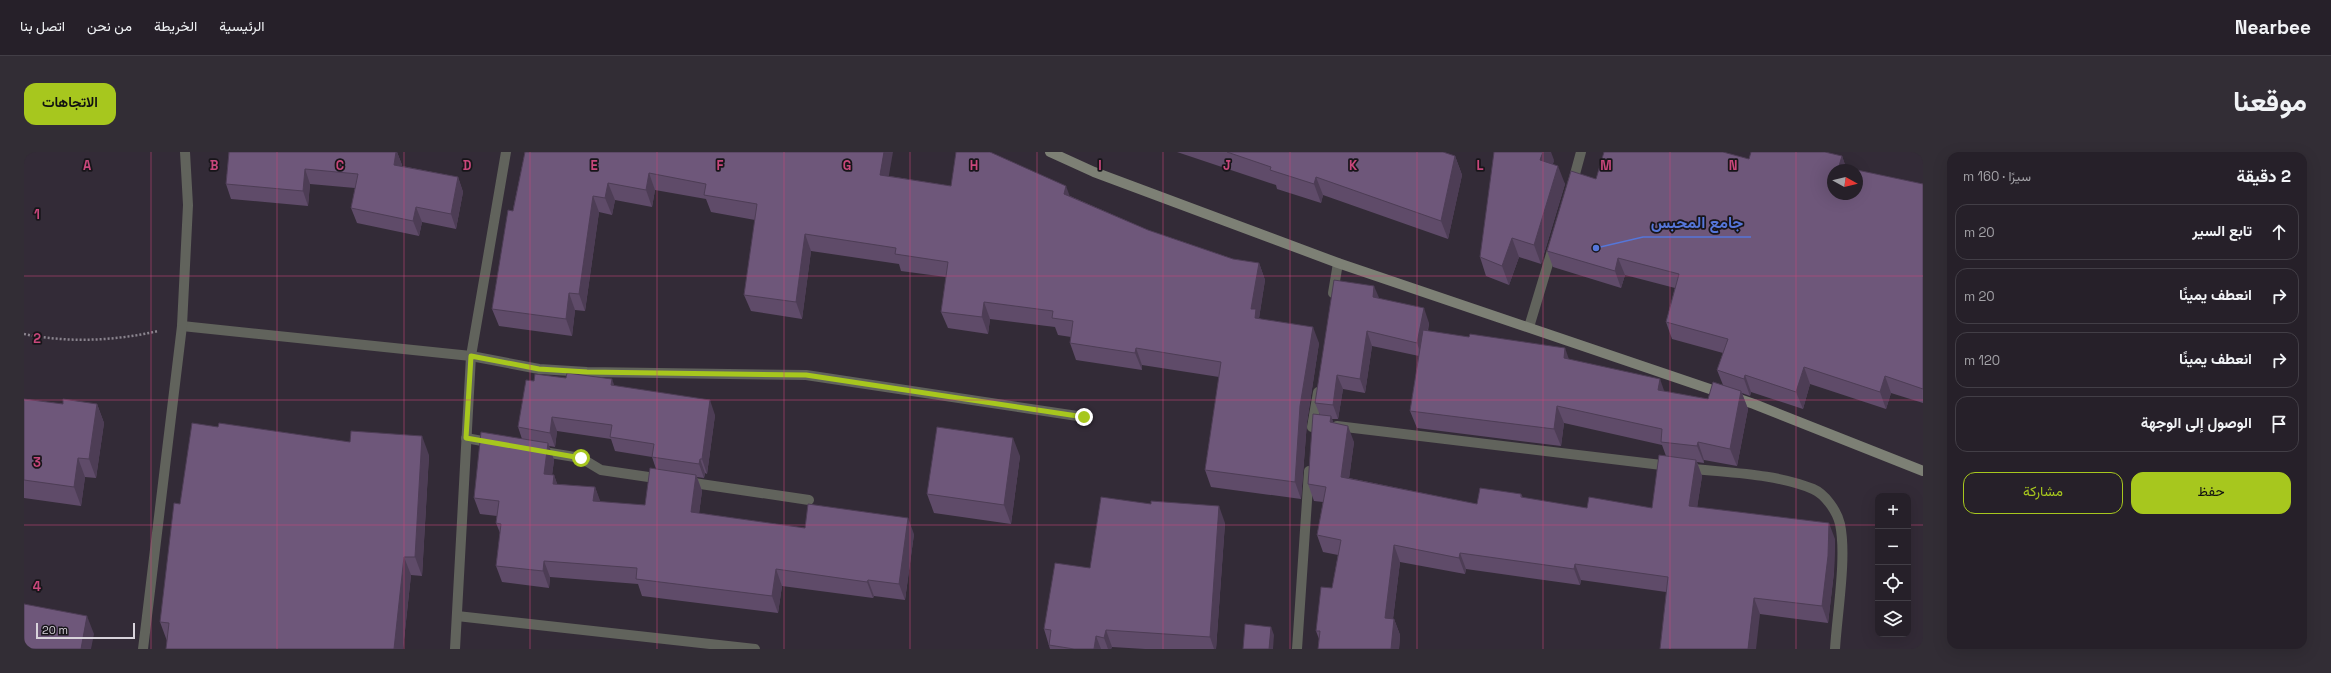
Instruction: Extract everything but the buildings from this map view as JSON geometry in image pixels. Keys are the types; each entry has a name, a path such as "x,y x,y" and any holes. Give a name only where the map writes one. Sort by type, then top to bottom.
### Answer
{"main road":[{"path":"1050,152 1094,172 1338,263 1754,404 1923,472"}],"street":[{"path":"143,649 182,326 188,205 185,152"},
{"path":"455,649 471,356 506,152"},
{"path":"1568,198 1581,152"},
{"path":"1529,327 1556,236"},
{"path":"1332,301 1338,263"},
{"path":"182,326 471,356 539,369 587,372 806,375 1084,417"},
{"path":"1312,438 1321,424 1319,385"},
{"path":"1321,424 1773,478 1814,489 1827,499 1840,523 1842,551 1835,649"},
{"path":"466,438 504,445"},
{"path":"527,449 581,458 601,470 809,500"},
{"path":"1296,649 1310,462"},
{"path":"457,616 755,649"}],"path":[{"path":"24,334 50,339 132,337 182,326"}],"place":[{"name":"جامع المحبس","path":"1596,248"}],"route":[{"path":"581,458 466,438 471,356 539,369 587,372 806,375 1084,417"}]}
